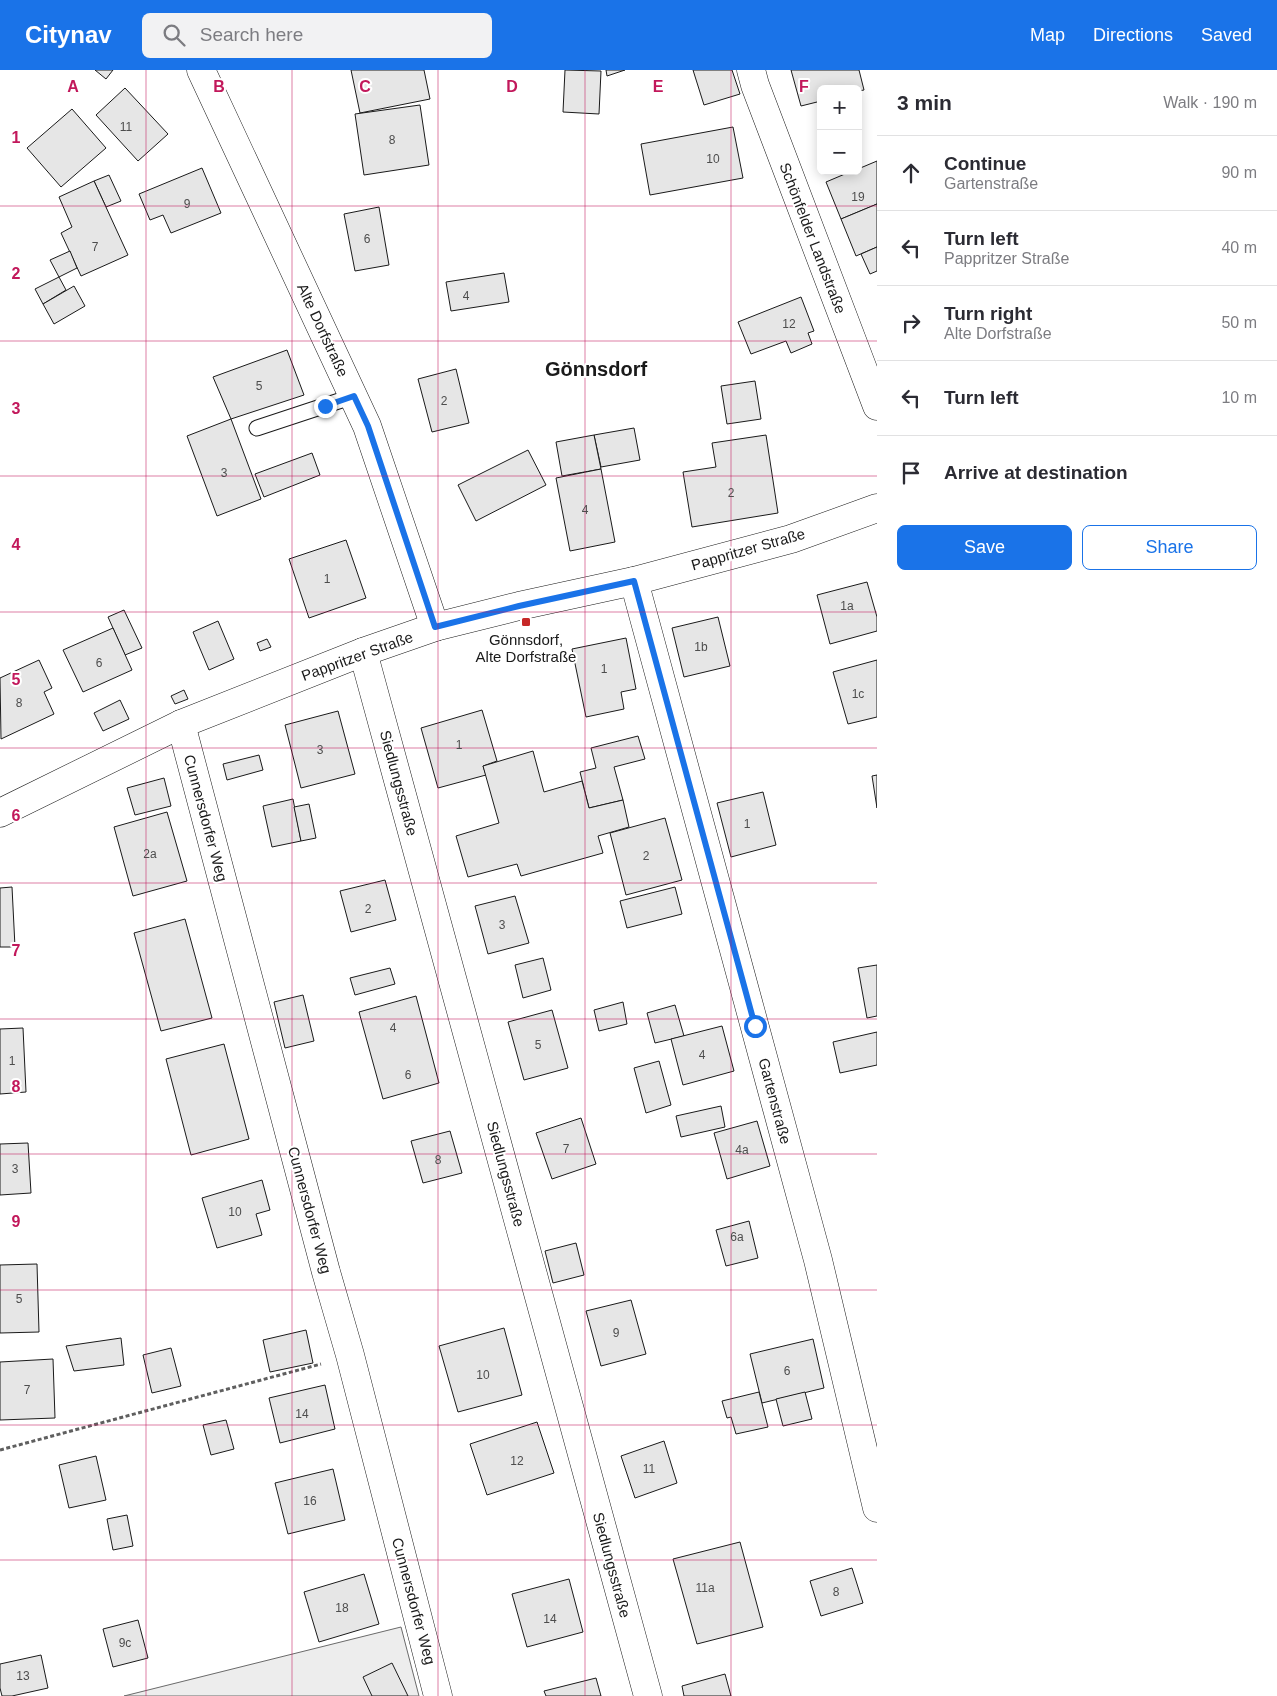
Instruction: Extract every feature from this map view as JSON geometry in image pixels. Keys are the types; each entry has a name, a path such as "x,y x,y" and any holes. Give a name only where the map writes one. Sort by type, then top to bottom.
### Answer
{"street":[{"name":"Alte Dorfstraße","path":"201,70 368,426 435,627"},
{"name":"Schönfelder Landstraße","path":"751,70 755,85 877,406"},
{"name":"Pappritzer Straße","path":"0,813 181,724 363,652 435,627 519,606 634,581 791,539 877,508"},
{"name":"Gartenstraße","path":"634,581 818,1260 877,1508"},
{"name":"Siedlungsstraße","path":"363,652 648,1696"},
{"name":"Cunnersdorfer Weg","path":"181,724 350,1356 438,1696"}],"lane":[{"path":"257,428 354,396"}],"path":[{"path":"0,1450 350,1356"}],"shaded area":[{"path":"401,1627 419,1696 124,1696"}],"building":[{"path":"95,70 113,70 106,79"},
{"path":"351,70 424,70 430,99 360,113"},
{"path":"565,70 601,71 599,114 563,112"},
{"path":"606,70 625,70 607,76"},
{"path":"693,70 732,70 740,94 704,105"},
{"path":"791,70 859,70 864,90 862,90 862,85 817,85 817,102 801,106"},
{"path":"125,88 168,134 138,161 96,115"},
{"path":"420,105 429,165 364,175 355,114"},
{"path":"72,109 106,148 61,187 27,148"},
{"path":"733,127 743,178 650,195 641,144"},
{"path":"877,161 877,204 841,219 826,182 843,175 862,175 862,167"},
{"path":"202,168 221,213 171,233 163,215 150,220 139,194"},
{"path":"109,175 121,201 106,207 94,181"},
{"path":"94,181 128,255 81,276 61,233 72,227 59,197"},
{"path":"877,204 877,247 856,256 841,219"},
{"path":"379,207 389,265 355,271 344,214"},
{"path":"877,247 877,271 870,274 861,254"},
{"path":"70,251 77,268 59,277 50,260"},
{"path":"504,273 509,302 451,311 446,282"},
{"path":"59,277 66,290 43,304 35,289"},
{"path":"74,286 85,306 54,324 43,304"},
{"path":"801,297 814,331 808,333 812,344 791,353 786,341 751,354 738,322"},
{"path":"287,350 304,395 231,419 213,377"},
{"path":"456,369 469,423 432,432 418,379"},
{"path":"755,381 761,419 727,424 721,386"},
{"path":"231,419 261,499 217,516 187,436"},
{"path":"634,428 640,460 601,467 594,435"},
{"path":"594,435 601,469 562,476 556,442"},
{"path":"766,435 778,513 692,527 683,472 716,467 712,443"},
{"path":"528,450 546,485 476,521 458,485"},
{"path":"312,453 320,475 264,497 255,474"},
{"path":"601,469 615,542 570,551 556,478"},
{"path":"346,540 366,598 309,618 289,559"},
{"path":"867,582 877,617 877,631 830,644 817,595"},
{"path":"124,610 142,648 125,655 108,617"},
{"path":"718,617 730,666 684,677 672,628"},
{"path":"218,621 234,659 209,670 193,632"},
{"path":"113,628 132,670 83,692 63,650"},
{"path":"626,638 636,689 621,692 624,709 586,717 572,649"},
{"path":"267,639 271,647 260,651 257,643"},
{"path":"39,660 52,688 44,692 54,714 1,739 0,678"},
{"path":"877,660 877,717 848,724 833,672"},
{"path":"184,690 188,699 175,704 171,696"},
{"path":"120,700 129,719 103,731 94,713"},
{"path":"482,710 497,761 483,766 486,775 438,788 421,728"},
{"path":"338,711 355,774 301,788 285,725"},
{"path":"638,736 645,759 614,767 623,800 589,808 580,772 596,768 591,748"},
{"path":"533,751 544,792 582,781 589,808 623,800 629,827 598,836 603,853 521,876 517,864 468,877 456,836 499,823 483,766"},
{"path":"259,755 263,770 227,780 223,764"},
{"path":"877,775 877,808 872,776"},
{"path":"164,778 171,806 135,815 127,788"},
{"path":"763,792 776,845 731,857 717,803"},
{"path":"293,799 301,841 272,847 263,806"},
{"path":"309,804 316,838 301,841 294,807"},
{"path":"167,812 187,881 133,896 114,827"},
{"path":"665,818 682,880 626,895 610,833"},
{"path":"385,880 396,920 351,932 340,891"},
{"path":"12,887 15,947 0,947 0,888"},
{"path":"675,887 682,914 627,928 620,901"},
{"path":"515,896 529,943 488,954 475,906"},
{"path":"185,919 212,1018 161,1031 134,933"},
{"path":"543,958 551,990 523,998 515,965"},
{"path":"877,965 877,1016 867,1018 858,968"},
{"path":"390,968 395,984 355,995 350,978"},
{"path":"303,995 314,1041 285,1048 274,1002"},
{"path":"416,996 439,1083 383,1099 359,1012"},
{"path":"623,1002 627,1024 599,1031 594,1010"},
{"path":"675,1005 684,1036 655,1043 647,1013"},
{"path":"552,1010 568,1068 524,1080 508,1022"},
{"path":"722,1026 734,1071 683,1085 671,1039"},
{"path":"23,1028 26,1092 0,1094 0,1029"},
{"path":"877,1032 877,1065 840,1073 833,1042"},
{"path":"224,1044 249,1139 191,1155 166,1059"},
{"path":"659,1061 671,1105 646,1113 634,1068"},
{"path":"721,1106 725,1127 681,1137 676,1116"},
{"path":"581,1118 596,1164 552,1179 536,1133"},
{"path":"757,1121 770,1166 727,1179 714,1133"},
{"path":"450,1131 462,1173 423,1183 411,1141"},
{"path":"28,1143 31,1193 0,1195 0,1144"},
{"path":"262,1180 270,1210 256,1214 262,1235 217,1248 202,1198"},
{"path":"749,1221 758,1258 726,1266 716,1230"},
{"path":"576,1243 584,1275 553,1283 545,1251"},
{"path":"37,1264 39,1332 0,1333 0,1265"},
{"path":"631,1300 646,1354 601,1366 586,1311"},
{"path":"504,1328 522,1395 458,1412 439,1346"},
{"path":"306,1330 313,1363 270,1372 263,1340"},
{"path":"121,1338 124,1365 74,1371 66,1346"},
{"path":"813,1339 824,1388 762,1403 750,1354"},
{"path":"171,1348 181,1386 152,1393 143,1355"},
{"path":"53,1359 55,1418 0,1420 0,1362"},
{"path":"325,1385 335,1429 280,1443 269,1398"},
{"path":"759,1392 768,1427 736,1434 731,1417 727,1418 722,1401"},
{"path":"805,1392 812,1419 783,1426 776,1399"},
{"path":"226,1420 234,1449 211,1455 203,1425"},
{"path":"537,1422 554,1473 487,1495 470,1444"},
{"path":"664,1441 677,1483 635,1498 621,1456"},
{"path":"96,1456 106,1500 69,1508 59,1465"},
{"path":"333,1469 345,1520 288,1534 275,1483"},
{"path":"127,1515 133,1546 113,1550 107,1519"},
{"path":"740,1542 763,1627 697,1644 673,1559"},
{"path":"852,1568 863,1603 821,1616 810,1581"},
{"path":"364,1574 379,1624 319,1642 304,1592"},
{"path":"569,1579 583,1632 527,1647 512,1594"},
{"path":"138,1620 148,1658 113,1667 103,1629"},
{"path":"41,1655 48,1688 12,1696 2,1696 0,1664"},
{"path":"392,1663 408,1696 372,1696 363,1677"},
{"path":"725,1674 731,1696 684,1696 682,1686"},
{"path":"596,1678 601,1696 546,1696 544,1691"}],"place":[{"name":"Gönnsdorf, Alte Dorfstraße","path":"526,622"}],"district":[{"name":"Gönnsdorf","path":"596,369"}],"route":[{"path":"325,406 354,396 368,426 435,627 519,606 634,581 755,1026"}]}
